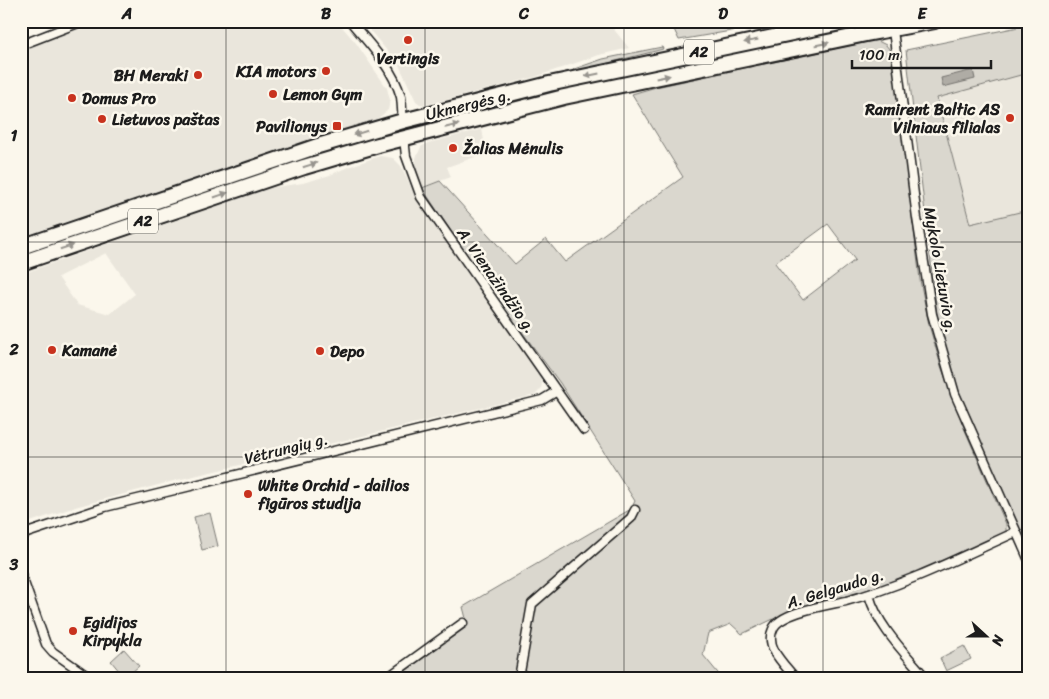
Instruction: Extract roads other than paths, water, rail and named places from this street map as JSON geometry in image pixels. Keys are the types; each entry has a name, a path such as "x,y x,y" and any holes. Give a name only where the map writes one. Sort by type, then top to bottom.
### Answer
{"highway":[{"name":"Ukmergės g.","path":"21,247 301,152 403,121 549,84 850,21"},
{"name":"Ukmergės g.","path":"21,263 304,167 404,138 564,97 866,34 891,24 935,21"},
{"path":"403,121 404,138"}],"street":[{"path":"21,45 83,21"},
{"path":"350,21 371,45 392,76 401,99 403,121"},
{"name":"Mykolo Lietuvio g.","path":"891,24 932,314 955,394 1028,558"},
{"name":"A. Vienažindžio g.","path":"404,138 406,156 421,197 584,430"},
{"name":"Vėtrungių g.","path":"21,535 105,507 542,400 557,391"},
{"path":"519,678 532,604 630,518 635,510"},
{"name":"A. Gelgaudo g.","path":"796,678 771,644 770,637 777,622 794,614 869,595 957,559 1016,532"},
{"path":"21,574 46,644 53,652 90,678"},
{"path":"869,595 887,632 926,678"},
{"path":"387,678 463,623"}],"place":[{"name":"Vertingis","path":"408,40"},
{"name":"KIA motors","path":"326,71"},
{"name":"BH Meraki","path":"198,75"},
{"name":"Lemon Gym","path":"273,94"},
{"name":"Domus Pro","path":"72,98"},
{"name":"Ramirent Baltic AS Vilniaus filialas","path":"1010,118"},
{"name":"Lietuvos paštas","path":"102,119"},
{"name":"Pavilionys","path":"337,126"},
{"name":"Žalias Mėnulis","path":"453,148"},
{"name":"Kamanė","path":"52,350"},
{"name":"Depo","path":"320,351"},
{"name":"White Orchid - dailios figūros studija","path":"248,494"},
{"name":"Egidijos Kirpykla","path":"73,631"}]}
